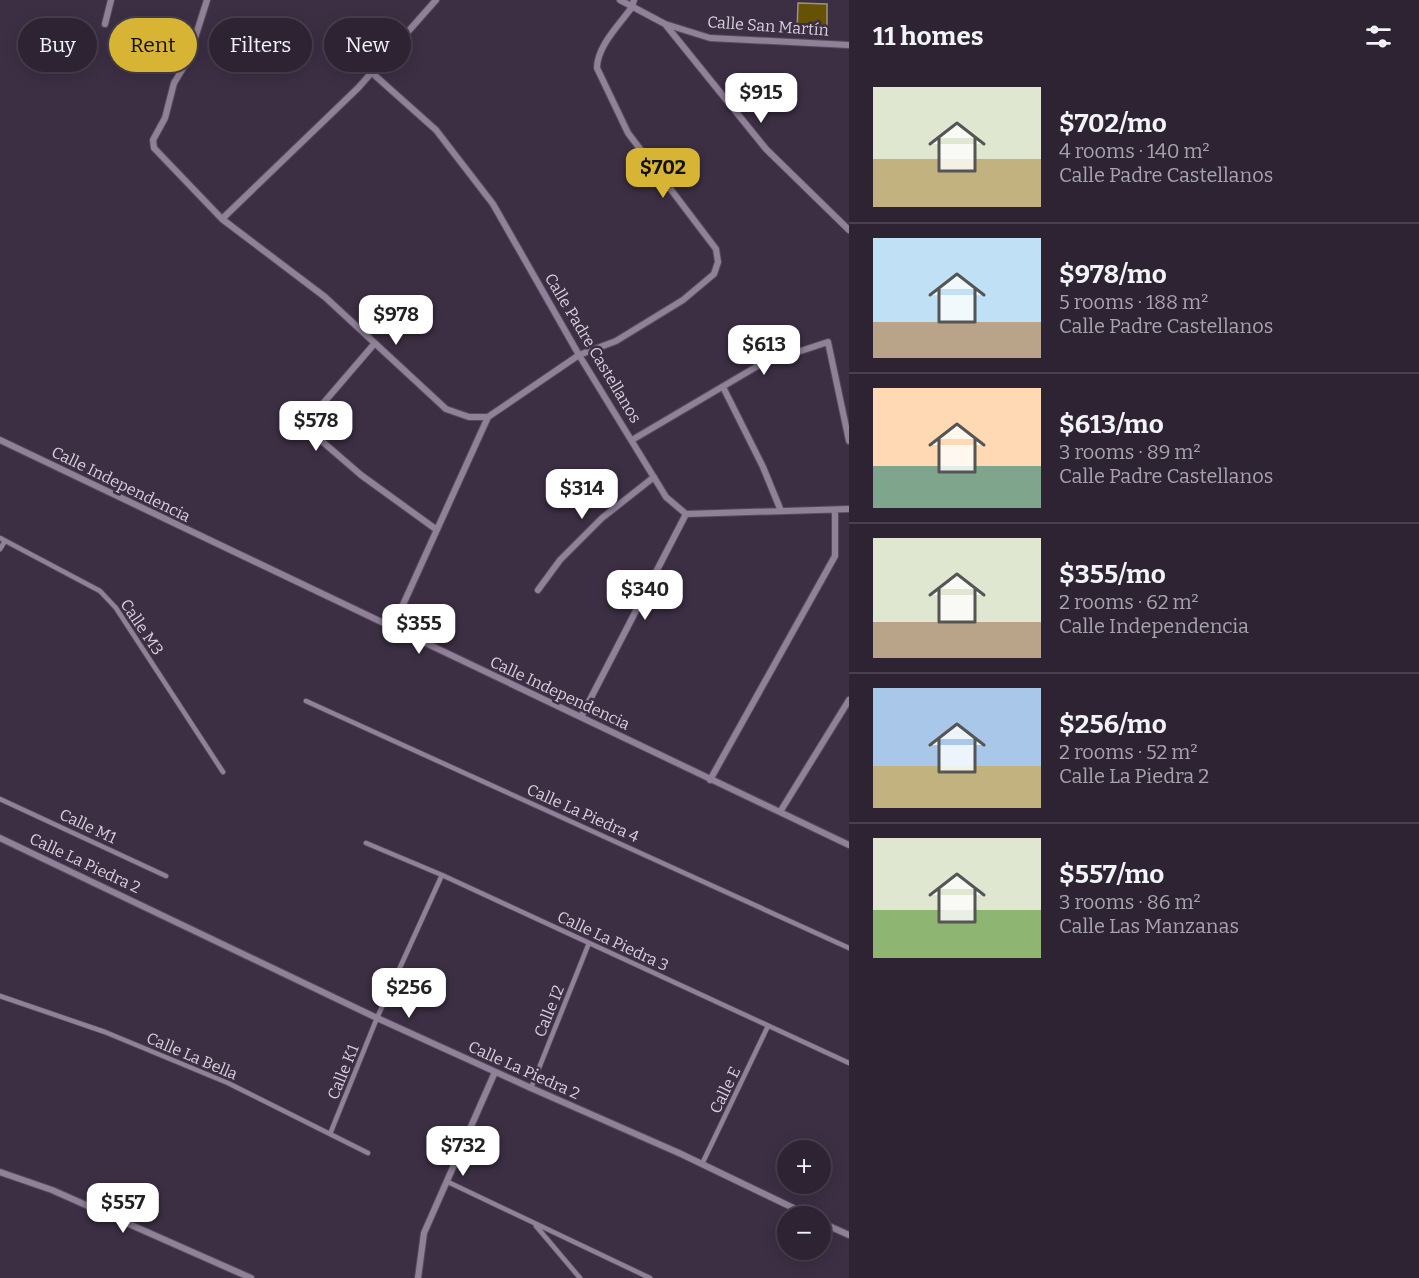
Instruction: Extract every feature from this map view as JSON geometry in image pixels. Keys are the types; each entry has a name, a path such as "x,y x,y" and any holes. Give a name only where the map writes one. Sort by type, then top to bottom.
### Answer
{"street":[{"path":"105,24 111,0"},
{"path":"207,0 188,60 174,83 165,118 153,140 154,148 222,219 325,297 446,409 469,417 488,417"},
{"path":"411,28 436,0"},
{"name":"Calle San Martín","path":"620,0 633,4 665,24 710,38 849,45"},
{"path":"392,629 488,417 579,355 616,341 683,300 714,274 718,262 716,249 628,133 597,68 597,58 633,4"},
{"path":"665,24 766,150 824,203 849,230"},
{"path":"222,219 358,88 371,72"},
{"name":"Calle Padre Castellanos","path":"371,72 436,130 493,204 579,355 666,497 686,514"},
{"path":"632,440 761,364 828,342 849,441"},
{"path":"375,343 314,414 313,429 317,437 361,475 437,530"},
{"path":"723,387 763,467 781,511"},
{"name":"Calle Independencia","path":"0,440 392,629 849,845"},
{"path":"538,590 560,560 602,518 654,477"},
{"path":"581,717 686,514 849,509"},
{"path":"710,780 835,556 835,510"},
{"path":"780,812 849,700"},
{"name":"Calle La Piedra 2","path":"0,838 377,1018 702,1164 789,1206"},
{"path":"418,1278 424,1233 495,1072"},
{"path":"0,1172 52,1190 251,1278"},
{"path":"831,1226 849,1235"}],"lane":[{"path":"0,549 2,539"},
{"name":"Calle M3","path":"2,539 100,591 116,608 223,772"},
{"name":"Calle La Piedra 4","path":"306,701 849,948"},
{"name":"Calle M1","path":"0,799 166,876"},
{"name":"Calle La Piedra 3","path":"366,843 442,874 849,1063"},
{"name":"Calle K1","path":"330,1134 377,1018 442,874"},
{"name":"Calle I2","path":"531,1088 589,943"},
{"name":"Calle La Bella","path":"0,996 105,1032 228,1083 368,1153"},
{"name":"Calle E","path":"702,1164 768,1026"},
{"path":"448,1182 650,1278"},
{"path":"535,1223 580,1278"}],"building":[{"path":"798,3 827,4 827,33 797,32"}]}
